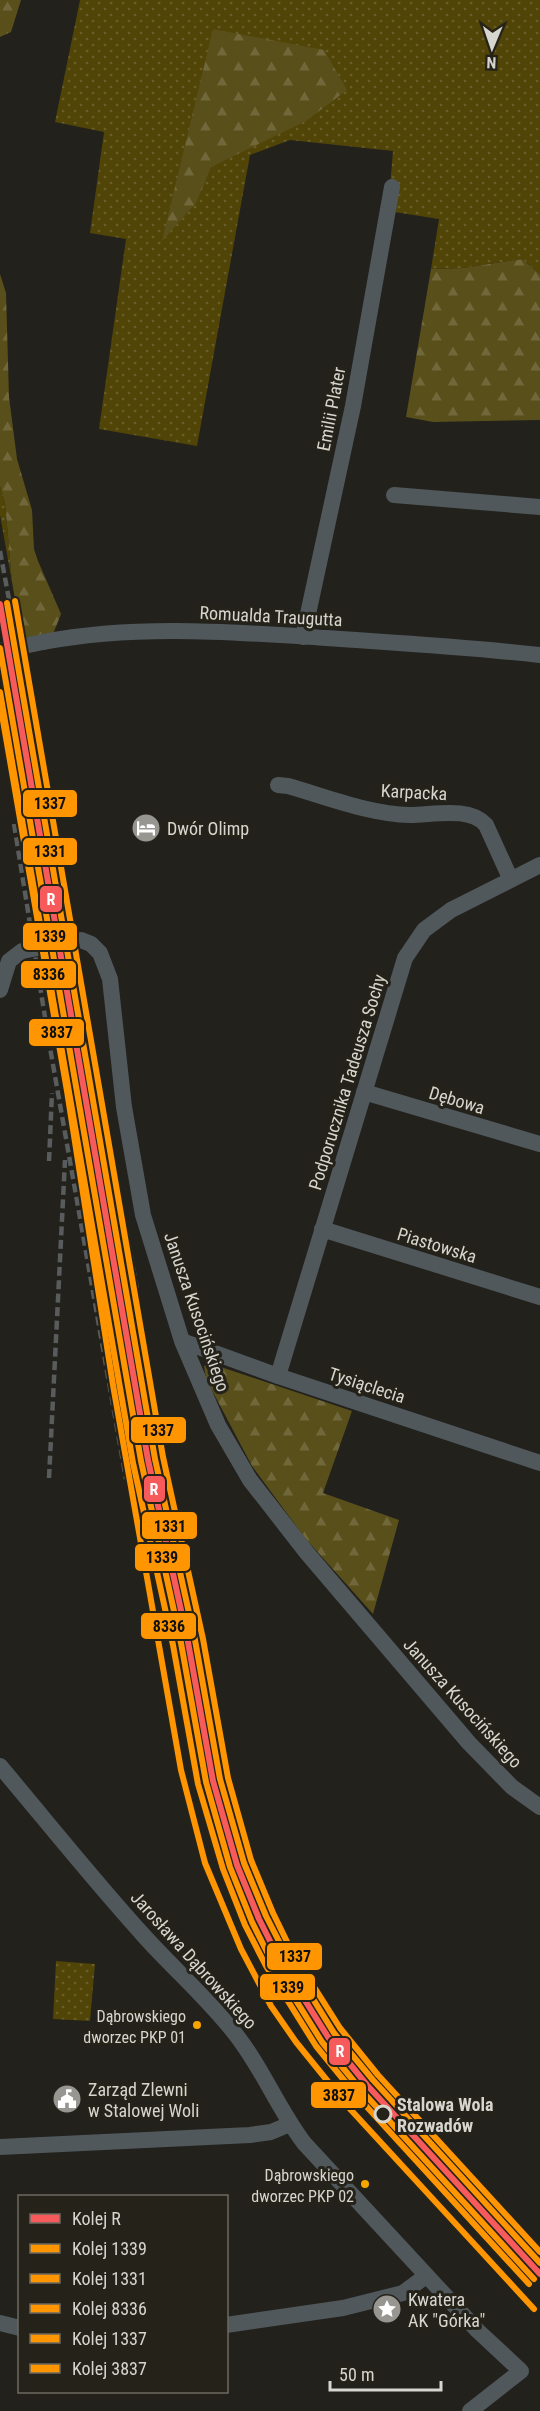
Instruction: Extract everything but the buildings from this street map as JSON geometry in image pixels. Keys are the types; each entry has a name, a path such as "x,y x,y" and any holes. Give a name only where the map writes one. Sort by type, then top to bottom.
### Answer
{"street":[{"name":"Emilii Plater","path":"303,637 353,406 392,187"},
{"path":"394,495 540,507"},
{"name":"Romualda Traugutta","path":"0,651 69,637 197,631 540,655"},
{"name":"Karpacka","path":"278,785 381,812 457,814 481,819 486,825 511,880"},
{"name":"Podporucznika Tadeusza Sochy","path":"278,1376 405,958 424,930 451,910 540,866"},
{"name":"Janusza Kusocińskiego","path":"0,990 9,961 15,954 49,944 81,940 91,944 100,953 110,979 124,1107 138,1191 182,1341 218,1425 250,1480 274,1512 469,1743 512,1787 540,1807"},
{"name":"Dębowa","path":"364,1092 540,1144"},
{"name":"Piastowska","path":"322,1230 540,1297"},
{"name":"Tysiąclecia","path":"182,1341 278,1376 540,1463"},
{"name":"Jarosława Dąbrowskiego","path":"0,1766 147,1939 232,2029 249,2051 290,2124 304,2142 478,2331 521,2371 470,2411"},
{"path":"0,2147 250,2135 271,2132 290,2124"},
{"path":"228,2325 343,2308 403,2294 426,2276"},
{"path":"0,2323 18,2328"}],"shaded area":[{"path":"80,0 540,0 540,274 522,259 463,268 431,269 439,219 388,211 393,151 290,140 250,155 197,446 99,429 126,239 90,233 104,132 55,122"},
{"path":"0,486 5,503 12,582 0,515"},
{"path":"56,1961 95,1964 90,2021 53,2019"}],"green space":[{"path":"0,0 21,0 11,32 0,37"},
{"path":"213,29 324,50 347,90 306,121 211,167 196,203 162,241"},
{"path":"522,259 540,274 540,420 433,422 406,417 431,269 463,268"},
{"path":"0,274 6,293 9,397 17,459 32,510 34,549 61,614 53,634 22,639 12,582 5,503 0,486"},
{"path":"209,1363 352,1411 323,1493 399,1520 373,1614 305,1538 252,1466 206,1379 204,1366"}],"railway":[{"path":"0,551 137,1289"},
{"path":"14,824 49,1042 126,1479"},
{"path":"49,1161 52,1093"},
{"path":"49,1478 65,1160"}],"rail line":[{"name":"1337","path":"15,601 163,1457 203,1639 228,1778 251,1860 292,1952 340,2028 378,2075 540,2252"},
{"name":"1331","path":"7,603 155,1459 195,1640 220,1779 244,1863 266,1916 286,1955 334,2033 373,2080 540,2263"},
{"name":"R","path":"0,604 148,1460 188,1642 213,1781 237,1865 259,1919 279,1959 328,2037 367,2085 540,2274"},
{"name":"1339","path":"0,648 141,1461 181,1643 206,1782 230,1867 252,1922 272,1962 322,2042 361,2090 534,2279"},
{"name":"8336","path":"0,692 133,1463 173,1645 198,1784 223,1869 245,1925 266,1966 316,2046 356,2095 529,2284"},
{"name":"3837","path":"0,703 67,1091 113,1385 181,1770 205,1863 241,1949 271,2006 296,2042 351,2110 534,2309"}],"place":[{"name":"Dwór Olimp","path":"146,828"},
{"name":"Dąbrowskiego dworzec PKP 01","path":"197,2025"},
{"name":"Zarząd Zlewni w Stalowej Woli","path":"67,2099"},
{"name":"Stalowa Wola Rozwadów","path":"383,2114"},
{"name":"Dąbrowskiego dworzec PKP 02","path":"365,2184"},
{"name":"Kwatera AK \"Górka\"","path":"387,2309"}]}
